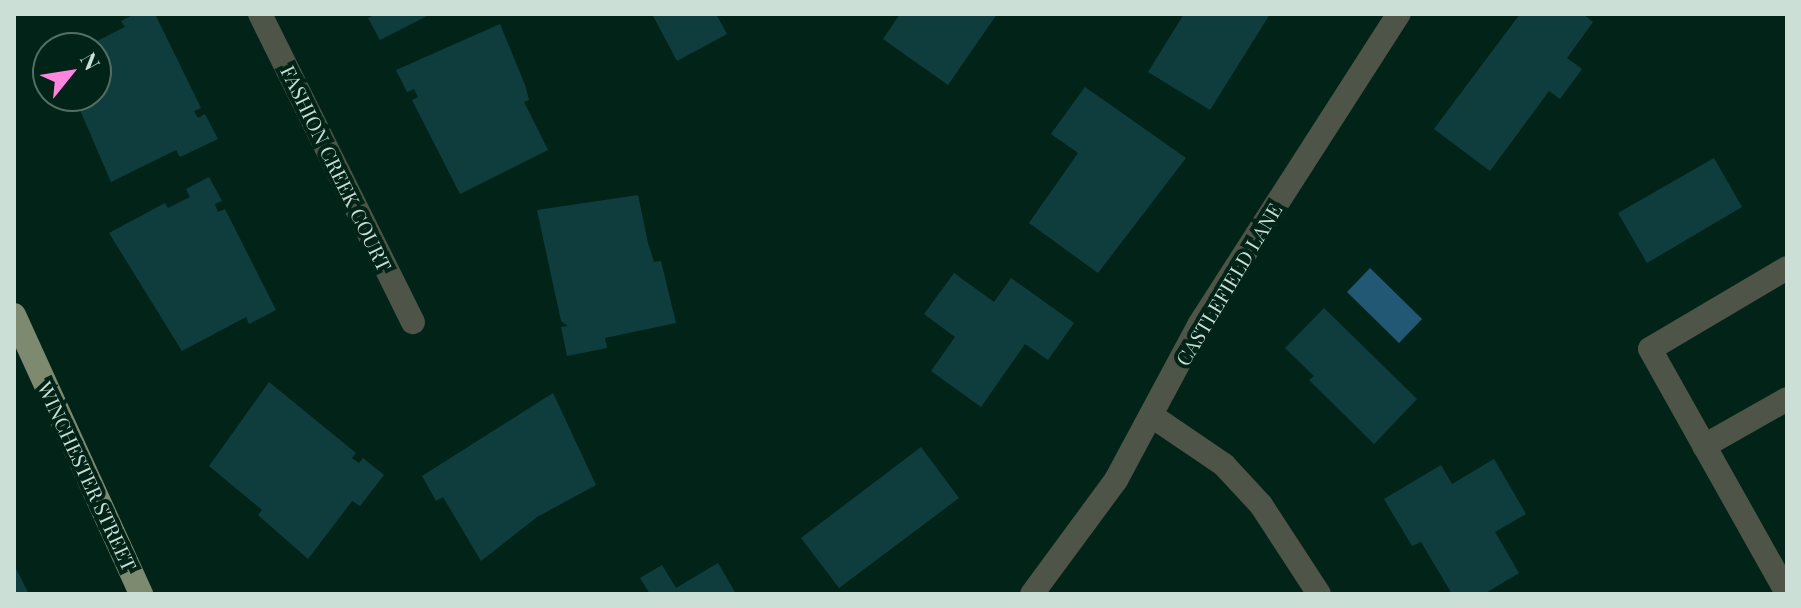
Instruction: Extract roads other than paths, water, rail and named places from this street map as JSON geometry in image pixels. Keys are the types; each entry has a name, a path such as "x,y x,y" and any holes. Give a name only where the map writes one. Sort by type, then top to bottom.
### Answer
{"main road":[{"name":"WINCHESTER STREET","path":"14,315 141,594"}],"street":[{"name":"FASHION CREEK COURT","path":"260,14 413,322"},
{"name":"CASTLEFIELD LANE","path":"1032,594 1116,480 1199,325 1399,14"},
{"path":"1787,268 1650,349 1787,593"},
{"path":"1704,446 1787,399"},
{"path":"1152,416 1224,465 1261,505 1319,594"}],"water":[{"path":"1370,268 1422,319 1399,343 1347,292"}]}
